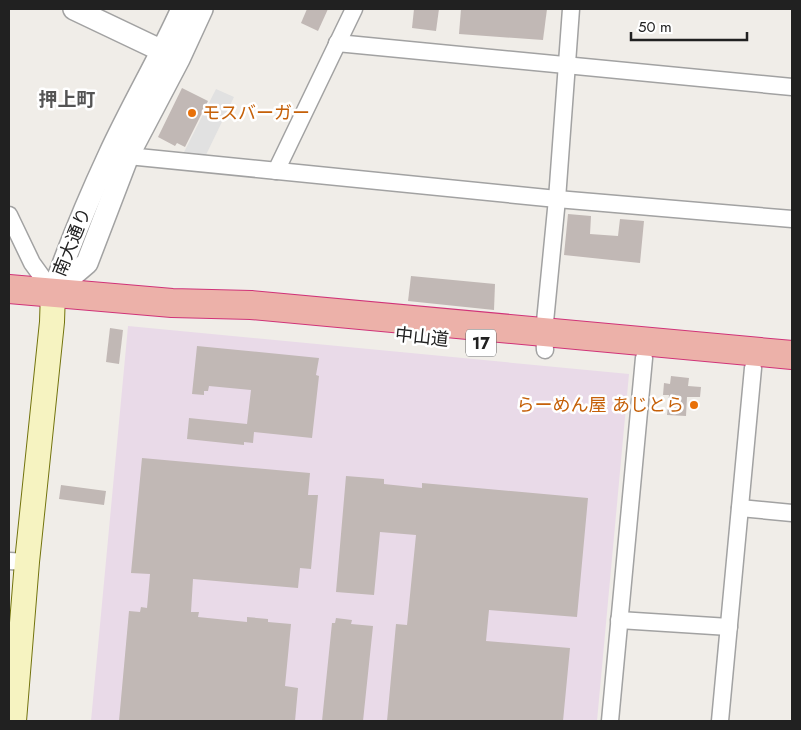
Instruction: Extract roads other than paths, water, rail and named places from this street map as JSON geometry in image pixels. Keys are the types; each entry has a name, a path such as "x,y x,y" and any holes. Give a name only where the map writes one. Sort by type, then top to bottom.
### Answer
{"highway":[{"name":"中山道","path":"9,289 172,303 251,305 544,341 644,358 792,372"},
{"name":"中山道","path":"544,341 792,355"}],"main road":[{"path":"14,721 18,562 51,332 52,292"}],"street":[{"path":"74,9 171,55"},
{"name":"南大通り","path":"171,55 182,9"},
{"name":"南大通り","path":"52,292 64,259 171,55 202,9"},
{"path":"276,171 354,9"},
{"path":"544,341 571,9"},
{"path":"336,43 792,87"},
{"path":"118,155 557,199 792,219"},
{"path":"9,216 32,263 52,292"},
{"path":"610,721 644,358"},
{"path":"720,721 753,368"},
{"path":"740,508 792,513"},
{"path":"619,620 729,627"}],"place":[{"name":"モスバーガー","path":"192,113"},
{"name":"らーめん屋 あじとら","path":"694,405"}],"district":[{"name":"押上町","path":"67,99"}]}
